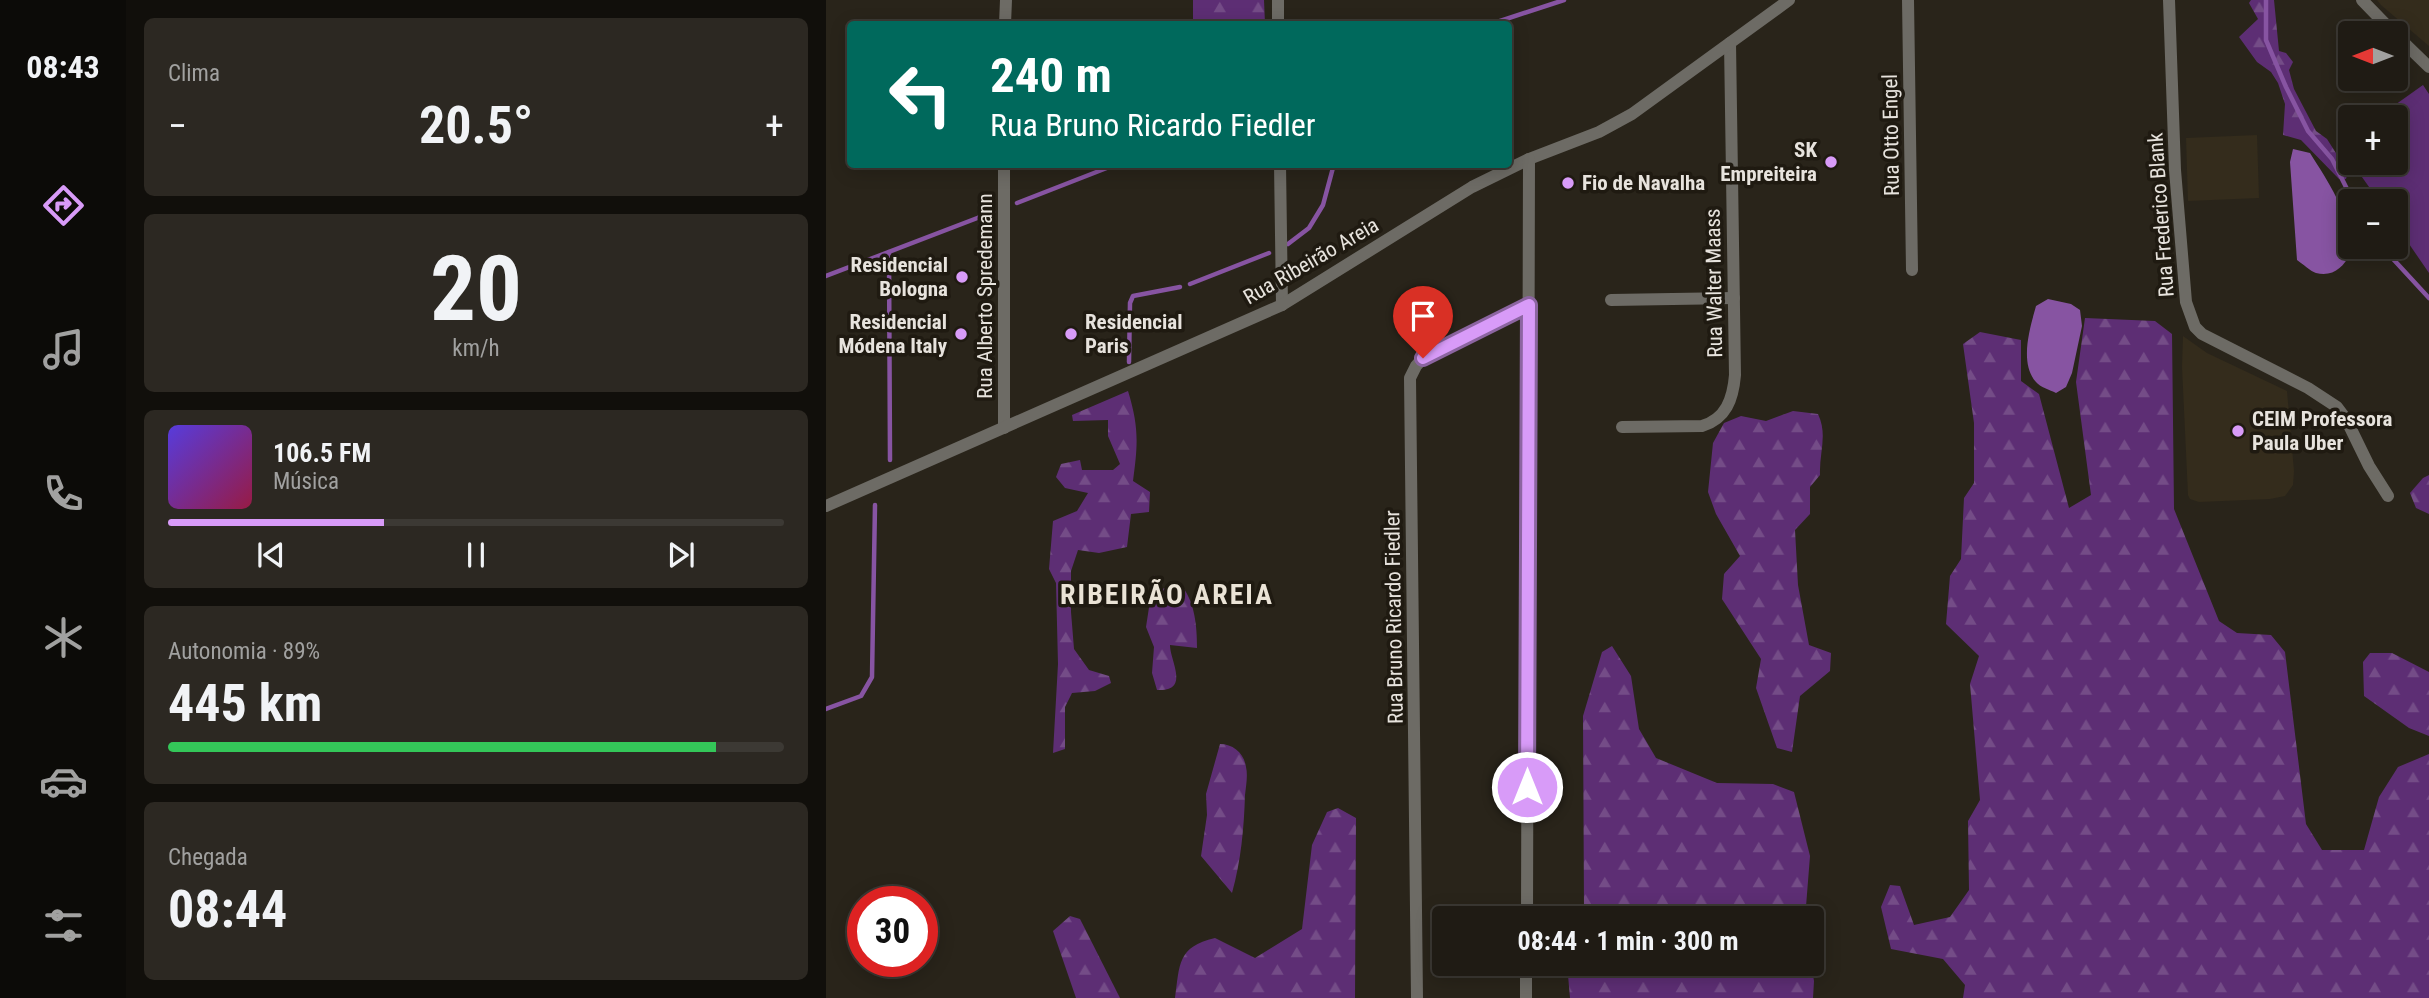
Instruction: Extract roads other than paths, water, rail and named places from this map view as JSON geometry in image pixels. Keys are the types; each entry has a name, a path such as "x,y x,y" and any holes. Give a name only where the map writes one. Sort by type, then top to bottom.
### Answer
{"street":[{"path":"1005,21 1006,0"},
{"path":"1278,0 1278,21"},
{"name":"Rua Ribeirão Areia","path":"1512,167 1624,119 1788,0"},
{"name":"Rua Otto Engel","path":"1908,0 1912,270"},
{"name":"Rua Frederico Blank","path":"2169,0 2175,170 2189,314 2195,327 2212,341 2308,388 2337,407 2388,496"},
{"path":"2362,0 2382,21"},
{"name":"Rua Walter Maass","path":"1622,427 1702,426 1711,423 1727,409 1732,400 1735,375 1730,43"},
{"path":"2408,47 2429,67"},
{"path":"1527,906 1529,159"},
{"name":"Rua Alberto Spredemann","path":"1004,168 1004,428"},
{"path":"1280,168 1282,305"},
{"name":"Rua Ribeirão Areia","path":"826,506 1282,305 1472,187 1511,168"},
{"path":"1611,300 1734,298"},
{"name":"Rua Bruno Ricardo Fiedler","path":"1417,998 1410,378 1423,358 1529,305"},
{"path":"1526,998 1527,976"}],"waterway":[{"path":"1500,21 1564,0"},
{"path":"2266,0 2266,40 2286,87 2308,131 2332,159 2347,189"},
{"path":"1017,203 1107,168"},
{"path":"1288,244 1309,228 1323,205 1333,168"},
{"path":"826,276 993,212"},
{"path":"889,252 890,460"},
{"path":"1190,284 1269,253"},
{"path":"2393,259 2429,298"},
{"path":"1129,362 1130,303 1133,296 1180,287"},
{"path":"826,709 861,696 872,677 875,505"}],"place":[{"name":"SK Empreiteira","path":"1831,162"},
{"name":"Fio de Navalha","path":"1568,183"},
{"name":"Residencial Bologna","path":"962,277"},
{"name":"Residencial Módena Italy","path":"961,334"},
{"name":"Residencial Paris","path":"1071,334"},
{"name":"CEIM Professora Paula Uber","path":"2238,431"}],"district":[{"name":"RIBEIRÃO AREIA","path":"1167,594"}]}
